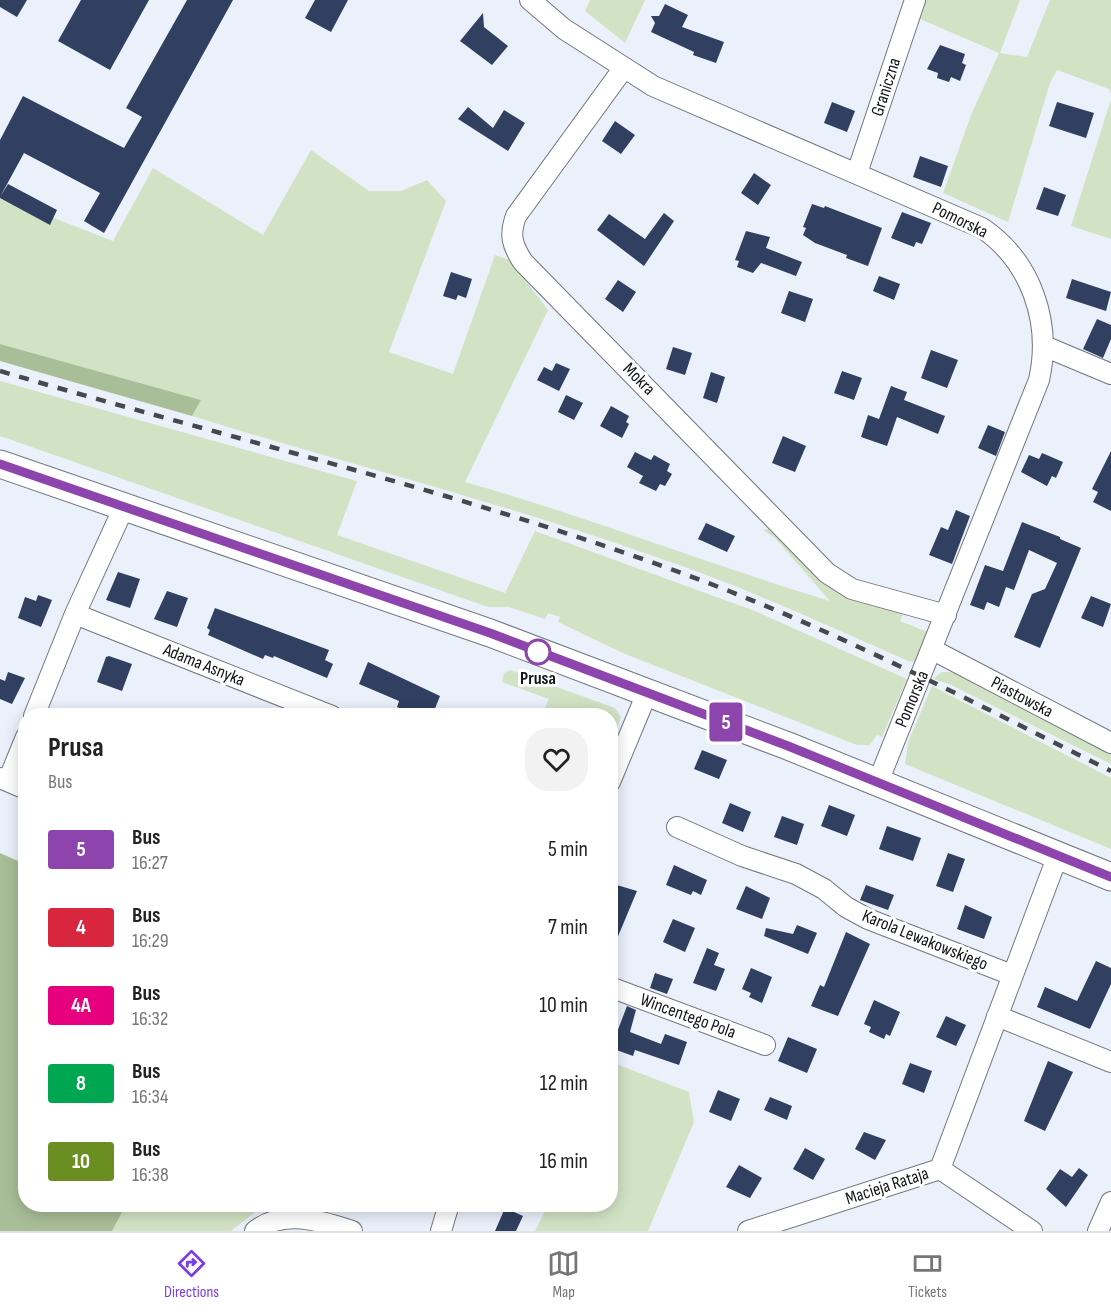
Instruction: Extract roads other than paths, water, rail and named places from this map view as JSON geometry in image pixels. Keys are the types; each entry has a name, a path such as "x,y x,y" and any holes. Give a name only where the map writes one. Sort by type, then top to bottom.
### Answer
{"main road":[{"path":"0,464 490,633 878,782 1111,877"}],"street":[{"name":"Pomorska","path":"530,0 564,29 623,69 673,96 971,223 998,239 1023,269 1033,292 1044,346 1039,380 933,650 878,782"},
{"name":"Graniczna","path":"857,173 915,0"},
{"name":"Mokra","path":"623,69 516,216 510,236 514,249 523,262 827,573 852,589 946,615"},
{"path":"1044,346 1111,374"},
{"path":"37,708 75,614 124,507"},
{"name":"Adama Asnyka","path":"75,614 312,708"},
{"name":"Piastowska","path":"933,650 1111,743"},
{"path":"618,763 647,693"},
{"path":"11,783 18,762"},
{"name":"Karola Lewakowskiego","path":"677,827 742,856 796,874 824,889 846,907 868,919 1012,975"},
{"name":"Macieja Rataja","path":"748,1231 940,1169 1058,855"},
{"name":"Wincentego Pola","path":"618,990 765,1045"},
{"path":"997,1016 1111,1062"},
{"path":"940,1169 1032,1231"},
{"path":"1098,1231 1111,1202"},
{"path":"441,1231 447,1212"},
{"path":"255,1231 274,1220 290,1218 309,1219 352,1231"}],"railway":[{"path":"0,371 367,473 550,528 640,558 729,591 826,632 1111,771"}],"place":[{"name":"Prusa","path":"538,652"}]}
